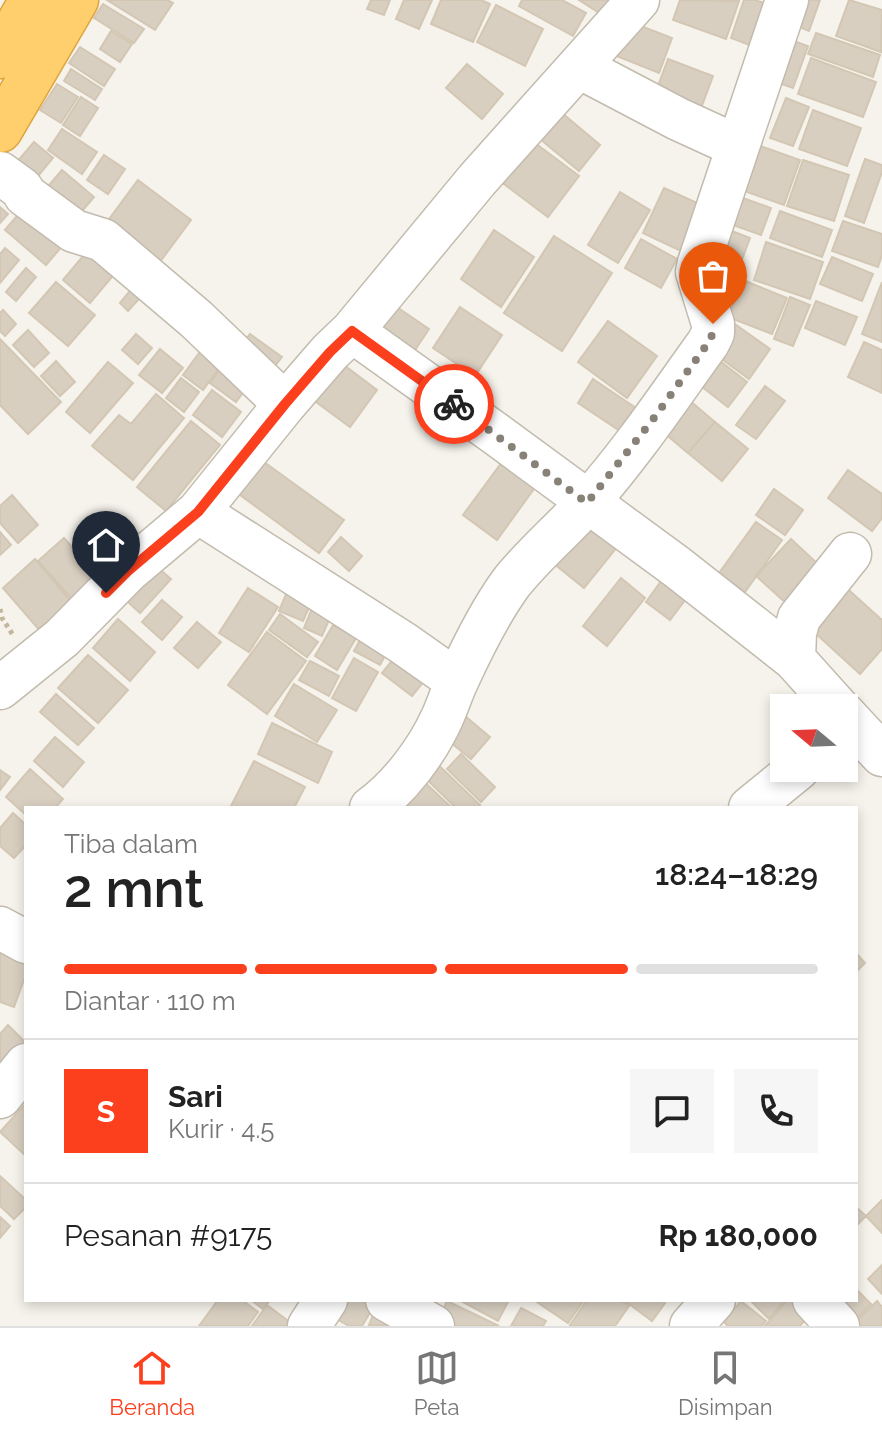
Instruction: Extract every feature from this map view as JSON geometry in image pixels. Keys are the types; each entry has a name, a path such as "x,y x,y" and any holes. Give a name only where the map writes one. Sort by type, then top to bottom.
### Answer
{"highway":[{"path":"0,56 32,0"},
{"path":"0,130 76,0"}],"street":[{"path":"0,688 62,638 128,571 198,512 285,404 352,331 477,180 638,0"},
{"path":"384,805 424,751 457,681 511,584 587,503 708,343 713,324 697,272 787,0"},
{"path":"579,67 737,146"},
{"path":"0,173 74,231 103,240 196,319 285,404"},
{"path":"352,331 677,567 794,659 824,694"},
{"path":"198,512 457,681"},
{"path":"794,659 799,618 850,554"},
{"path":"858,732 882,755"},
{"path":"752,806 782,782"},
{"path":"0,928 24,941"},
{"path":"309,1326 325,1302"},
{"path":"391,1302 433,1326"},
{"path":"691,1326 712,1302"},
{"path":"816,1302 838,1326"}],"building":[{"path":"107,0 167,0 173,3 155,30"},
{"path":"371,0 390,0 384,15 367,9"},
{"path":"404,0 432,0 419,29 396,19"},
{"path":"441,0 481,0 490,4 473,42 431,24"},
{"path":"522,0 562,0 586,13 573,36 519,6"},
{"path":"579,0 610,0 601,14"},
{"path":"680,0 739,1 726,39 673,20"},
{"path":"744,0 767,4 752,46 731,38"},
{"path":"795,0 820,0 809,31 787,22"},
{"path":"849,0 882,10 881,52 836,36"},
{"path":"103,4 144,29 134,43 94,18"},
{"path":"496,5 543,29 525,66 477,42"},
{"path":"623,19 672,38 659,73 609,53"},
{"path":"111,31 132,44 120,62 100,49"},
{"path":"816,33 880,55 873,77 808,54"},
{"path":"785,38 808,46 793,88 770,80"},
{"path":"80,47 115,69 104,86 69,63"},
{"path":"811,58 876,82 863,117 798,94"},
{"path":"668,59 713,76 700,111 655,94"},
{"path":"467,64 503,94 482,119 446,88"},
{"path":"71,69 102,89 95,100 64,81"},
{"path":"57,84 78,97 61,123 40,110"},
{"path":"81,97 98,108 80,136 63,125"},
{"path":"786,98 809,107 793,146 770,138"},
{"path":"556,108 600,145 579,171 534,134"},
{"path":"813,110 861,128 847,166 799,149"},
{"path":"62,129 97,152 82,174 48,150"},
{"path":"527,137 579,176 548,217 496,178"},
{"path":"746,141 800,160 784,205 730,186"},
{"path":"34,142 53,158 29,187 9,171"},
{"path":"104,155 125,169 108,194 87,180"},
{"path":"865,159 882,165 882,172 864,223 845,216"},
{"path":"803,160 849,175 834,221 787,206"},
{"path":"62,170 94,197 71,224 39,197"},
{"path":"138,180 191,220 151,274 98,234"},
{"path":"664,188 706,207 685,253 643,233"},
{"path":"620,192 650,210 618,263 588,245"},
{"path":"726,192 771,208 761,235 716,219"},
{"path":"29,202 70,237 46,265 5,230"},
{"path":"0,207 8,214 0,223"},
{"path":"780,211 832,230 822,257 770,238"},
{"path":"843,221 882,234 882,255 878,267 832,251"},
{"path":"714,224 750,238 738,270 702,257"},
{"path":"494,230 534,257 501,307 461,279"},
{"path":"554,236 612,273 562,351 504,313"},
{"path":"641,239 677,259 661,288 625,268"},
{"path":"766,242 823,262 810,299 754,280"},
{"path":"94,243 121,266 90,303 63,280"},
{"path":"5,248 19,260 0,283 0,254"},
{"path":"832,257 873,274 862,301 820,284"},
{"path":"26,268 36,277 16,301 6,292"},
{"path":"743,280 787,298 772,334 728,317"},
{"path":"138,281 148,289 128,311 120,303"},
{"path":"56,282 95,315 68,346 29,313"},
{"path":"882,282 882,342 862,334"},
{"path":"790,297 810,305 793,346 774,339"},
{"path":"388,301 429,329 407,362 365,334"},
{"path":"816,301 857,317 845,345 805,328"},
{"path":"460,307 502,335 475,376 433,348"},
{"path":"3,310 16,324 5,336 0,331 0,313"},
{"path":"608,321 657,356 627,398 578,362"},
{"path":"732,322 770,349 749,379 711,351"},
{"path":"28,330 49,353 34,367 13,345"},
{"path":"136,334 152,348 138,364 122,350"},
{"path":"250,334 282,357 268,375 236,353"},
{"path":"0,339 61,402 28,434 0,405"},
{"path":"864,342 882,350 882,393 848,377"},
{"path":"160,349 183,368 162,393 139,375"},
{"path":"202,349 222,364 203,390 183,375"},
{"path":"711,354 747,382 728,407 692,379"},
{"path":"56,361 75,382 60,396 41,376"},
{"path":"108,362 133,383 90,433 66,412"},
{"path":"340,362 377,390 350,427 312,399"},
{"path":"224,364 250,383 236,402 210,383"},
{"path":"181,378 199,392 184,412 166,398"},
{"path":"593,379 636,408 620,431 578,403"},
{"path":"765,386 785,401 756,439 736,425"},
{"path":"212,390 241,412 222,437 193,415"},
{"path":"156,394 184,418 133,480 92,446 119,415 131,424"},
{"path":"682,394 715,422 688,453 656,426"},
{"path":"191,421 220,445 166,511 137,487"},
{"path":"715,422 748,449 722,481 688,453"},
{"path":"505,458 539,482 497,540 463,515"},
{"path":"260,459 344,520 319,553 236,492"},
{"path":"848,470 882,494 882,518 872,531 828,498"},
{"path":"774,489 803,510 785,535 756,515"},
{"path":"12,495 38,525 18,543 0,523 0,506"},
{"path":"590,516 622,541 584,588 553,563"},
{"path":"756,522 782,540 745,592 719,573"},
{"path":"0,532 11,545 0,555"},
{"path":"341,537 362,556 349,571 328,552"},
{"path":"64,538 98,576 72,599 38,561"},
{"path":"791,539 820,566 786,603 756,576"},
{"path":"147,558 171,579 140,613 117,592"},
{"path":"35,559 74,605 42,633 3,588"},
{"path":"664,577 689,595 670,620 646,602"},
{"path":"621,578 645,598 607,646 583,626"},
{"path":"840,582 882,620 882,649 860,674 803,622"},
{"path":"248,588 278,607 249,652 219,633"},
{"path":"287,592 311,603 303,621 279,611"},
{"path":"162,600 182,617 162,640 142,622"},
{"path":"313,606 332,613 322,636 304,628"},
{"path":"280,614 318,642 307,657 269,630"},
{"path":"118,619 155,652 130,681 93,648"},
{"path":"197,622 221,642 198,668 174,648"},
{"path":"333,625 356,638 337,670 315,656"},
{"path":"267,632 306,661 267,714 228,685"},
{"path":"361,638 387,652 380,665 354,651"},
{"path":"88,655 128,690 98,723 58,688"},
{"path":"395,657 425,680 412,696 382,673"},
{"path":"354,658 378,672 356,711 332,698"},
{"path":"310,661 339,676 329,696 299,680"},
{"path":"294,684 337,710 317,742 275,716"},
{"path":"56,694 94,728 78,745 40,712"},
{"path":"458,710 490,737 471,759 439,733"},
{"path":"272,723 332,752 318,783 258,754"},
{"path":"55,737 84,762 63,787 34,761"},
{"path":"427,754 480,805 454,806 414,767"},
{"path":"461,754 495,787 481,802 447,769"},
{"path":"254,761 305,787 295,806 231,806"},
{"path":"30,769 63,799 57,806 24,806 24,813 6,797"},
{"path":"0,770 10,777 0,790"},
{"path":"420,778 450,806 408,806 400,799"},
{"path":"13,813 24,823 24,847 14,858 0,846 0,828"},
{"path":"0,950 24,959 24,980 14,1007 0,1002"},
{"path":"858,955 865,963 858,970"},
{"path":"8,1025 24,1041 24,1048 0,1074 0,1034"},
{"path":"24,1105 24,1154 0,1132"},
{"path":"0,1176 24,1198 24,1209 14,1219 0,1206"},
{"path":"882,1200 882,1233 866,1216"},
{"path":"858,1209 866,1216 858,1224"},
{"path":"0,1217 10,1226 0,1238"},
{"path":"882,1265 882,1294 868,1279"},
{"path":"858,1291 871,1304 852,1323 841,1302 858,1302"},
{"path":"877,1301 882,1307 882,1326 852,1326"},
{"path":"217,1302 245,1302 258,1312 248,1326 199,1326"},
{"path":"254,1302 268,1302 263,1309"},
{"path":"335,1302 376,1302 362,1326 349,1326 328,1314"},
{"path":"449,1302 499,1326 441,1326 436,1324"},
{"path":"463,1302 508,1302 498,1321"},
{"path":"537,1302 583,1302 568,1323"},
{"path":"586,1302 623,1302 629,1306 615,1326 570,1325"},
{"path":"627,1302 664,1302 652,1321"},
{"path":"740,1302 766,1321 762,1326 728,1326 724,1322"},
{"path":"752,1302 783,1302 769,1319"},
{"path":"785,1302 812,1302 817,1306 800,1326 765,1326"},
{"path":"378,1303 427,1326 369,1325"},
{"path":"267,1305 295,1326 252,1326"},
{"path":"521,1308 546,1321 543,1326 511,1326"}],"way so far":[{"path":"454,404 587,503 708,343 713,324"}],"route":[{"path":"106,593 198,512 285,404 352,331 454,404"}]}
